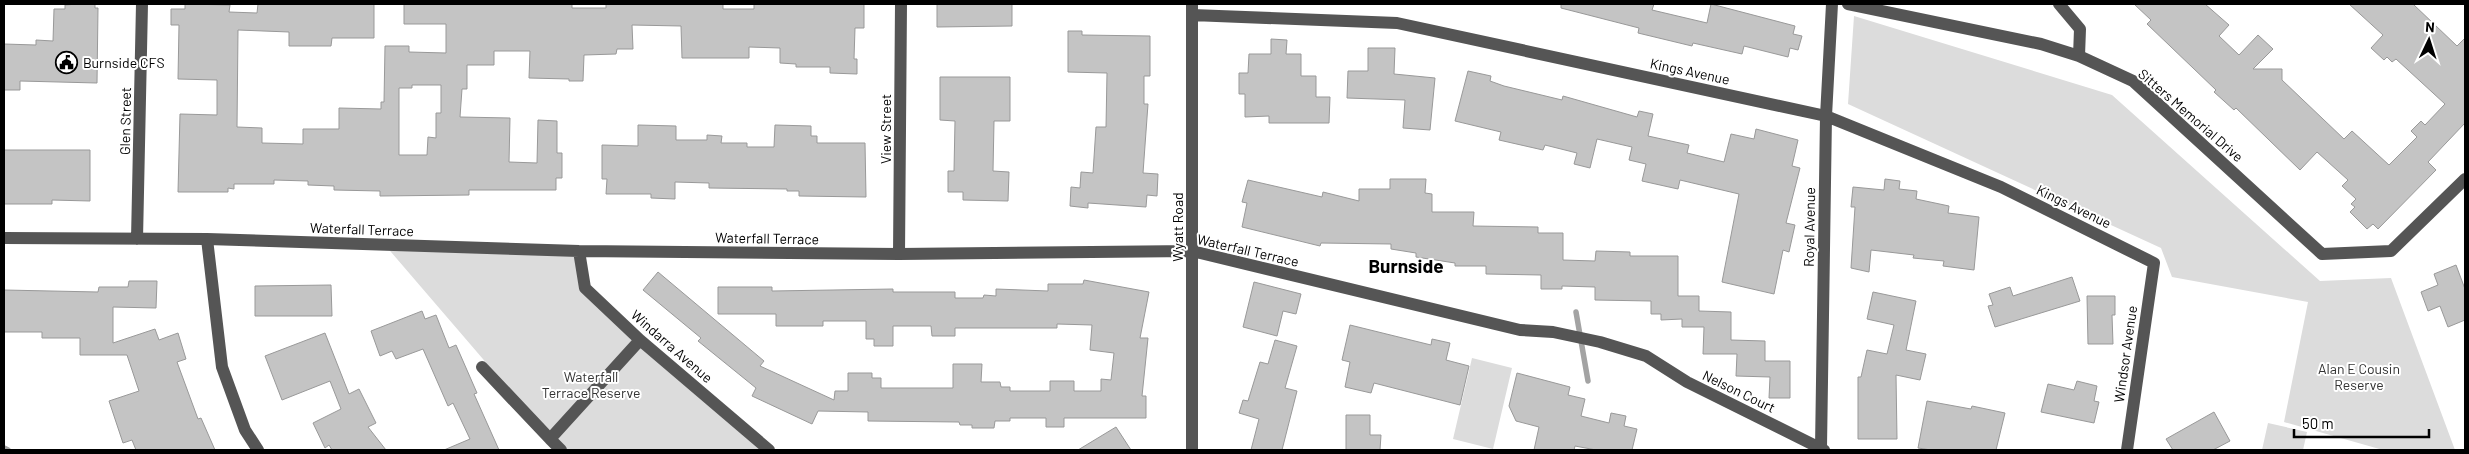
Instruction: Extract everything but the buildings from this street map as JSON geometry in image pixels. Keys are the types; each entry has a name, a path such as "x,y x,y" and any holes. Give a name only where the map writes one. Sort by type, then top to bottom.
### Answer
{"street":[{"name":"Glen Street","path":"137,239 142,4"},
{"name":"View Street","path":"899,254 901,4"},
{"name":"Royal Avenue","path":"1822,450 1826,116 1832,4"},
{"name":"Sitters Memorial Drive","path":"1848,4 2031,42 2079,56 2133,81 2322,254 2391,251 2465,179"},
{"path":"2059,4 2080,29 2079,56"},
{"name":"Kings Avenue","path":"1192,9 1397,23 1826,116 2001,187 2154,263"},
{"name":"Wyatt Road","path":"1192,9 1192,450"},
{"name":"Waterfall Terrace","path":"4,238 207,239 579,251 899,254 1192,251 1520,330 1568,335 1593,340"},
{"path":"207,239 222,367 246,430 258,450"},
{"name":"Windarra Avenue","path":"579,251 584,288 640,340 769,450"},
{"name":"Windsor Avenue","path":"2127,450 2154,263"},
{"path":"550,439 640,340"},
{"name":"Nelson Court","path":"1593,340 1646,356 1686,382 1822,450"},
{"path":"482,367 561,450"}],"green space":[{"name":"Alan E Cousin Reserve","path":"1854,16 2112,95 2320,281 2391,278 2455,450 2383,450 2284,422 2308,302 2172,277 2161,248 1848,104"},
{"name":"Waterfall Terrace Reserve","path":"385,245 579,251 585,288 769,450 561,450"},
{"path":"1472,358 1512,368 1493,449 1453,439"},
{"path":"2268,423 2307,432 2303,450 2262,450"}],"waterway":[{"path":"1576,312 1588,381"},
{"path":"4,448 8,450"}],"place":[{"name":"Burnside CFS","path":"67,62"}],"district":[{"name":"Burnside","path":"1406,265"}]}
